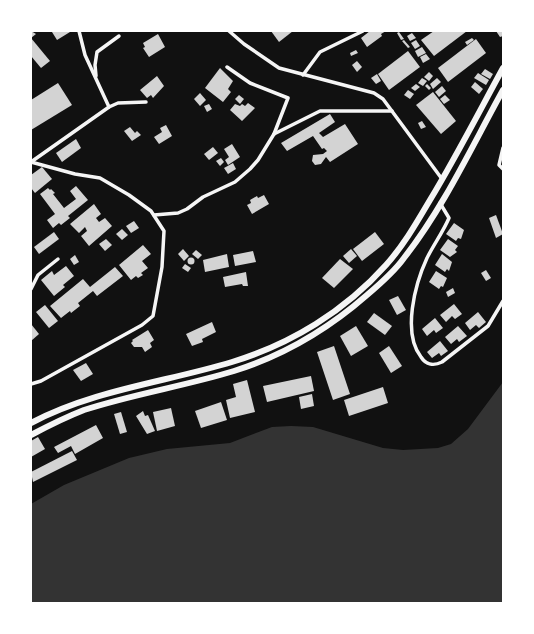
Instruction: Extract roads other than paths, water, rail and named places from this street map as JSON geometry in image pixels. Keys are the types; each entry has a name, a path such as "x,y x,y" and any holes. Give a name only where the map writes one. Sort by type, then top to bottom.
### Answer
{"main road":[{"path":"31,423 57,411 123,390 232,362 275,347 300,335 347,303 376,277 396,253 442,179 503,68"},
{"path":"31,435 83,411 126,398 232,371 266,360 301,344 349,311 381,283 404,259 440,203 503,90"}],"street":[{"path":"80,31 85,55 109,107"},
{"path":"229,31 244,44 279,68 374,93 383,99 442,179"},
{"path":"303,75 320,52 363,31"},
{"path":"97,79 95,65 97,52 119,36"},
{"path":"154,215 178,213 203,197 235,182 254,164 274,134 288,98 250,83 227,67"},
{"path":"31,162 109,107 118,103 146,102"},
{"path":"274,134 320,111 392,111"},
{"path":"503,148 499,165 503,169"},
{"path":"31,162 75,174 100,178 129,195 151,211 164,231 162,267 153,316 142,326 41,381 31,384"},
{"path":"440,203 449,218 427,258 412,307 412,339 416,352 429,364 442,362 488,326 503,301"},
{"path":"31,289 38,274 58,259"}]}
